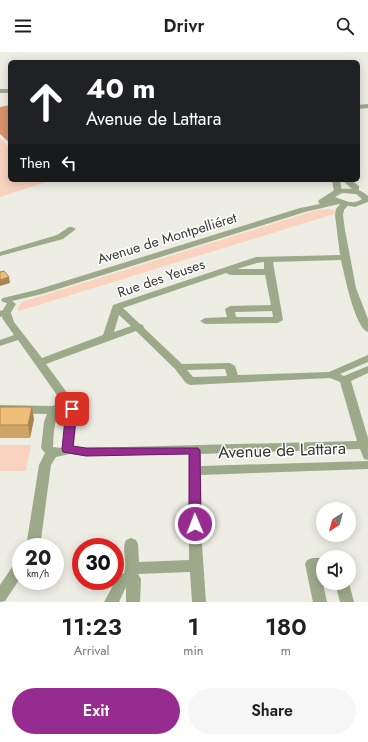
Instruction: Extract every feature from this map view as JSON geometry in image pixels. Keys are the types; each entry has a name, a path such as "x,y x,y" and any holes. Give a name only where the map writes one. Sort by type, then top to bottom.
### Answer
{"street":[{"path":"336,182 341,202"},
{"path":"341,202 367,210 365,202 366,198 348,182"},
{"path":"362,193 344,191 339,215 345,257 358,312 368,330"},
{"name":"Avenue de Montpelliéret","path":"4,308 39,292 303,210 341,202"},
{"name":"Avenue de Montpelliéret","path":"303,210 341,202"},
{"path":"0,254 60,237 72,228"},
{"name":"Rue des Yeuses","path":"108,337 116,307 256,260 345,257"},
{"path":"205,321 278,320 268,272 268,259"},
{"name":"Rue des Yeuses","path":"222,272 268,272"},
{"path":"116,307 139,327 179,367 190,381 331,375 345,380 368,369"},
{"path":"4,308 10,323 65,398 59,408 47,448 52,452 45,465 34,538"},
{"path":"39,363 139,327"},
{"path":"0,343 20,336"},
{"path":"331,375 339,370 368,358"},
{"path":"345,380 366,450"},
{"path":"0,409 72,409 67,449"},
{"name":"Avenue de Lattara","path":"52,452 61,452 67,449 86,452 351,445 366,450"},
{"path":"195,450 196,566 199,602"},
{"name":"Avenue de Lattara","path":"194,471 368,465"},
{"path":"131,544 131,573 134,579 133,602"},
{"path":"316,564 312,564 316,583"},
{"path":"111,602 123,580 131,573 196,566"},
{"path":"0,597 12,579"},
{"path":"317,590 320,602"},
{"path":"344,590 347,602"}],"shaded area":[{"path":"8,105 8,141 0,134 0,107"},
{"path":"0,138 8,146 8,182 46,182 0,197"},
{"path":"329,209 336,211 334,214 19,311 17,309 22,302 317,210"},
{"path":"0,445 31,445 26,471 0,471"}],"building":[{"path":"4,271 9,277 0,280 0,272"},
{"path":"0,407 32,407 28,425 0,425"}],"route":[{"path":"72,409 69,445 67,449 86,452 195,450 195,524"}]}
